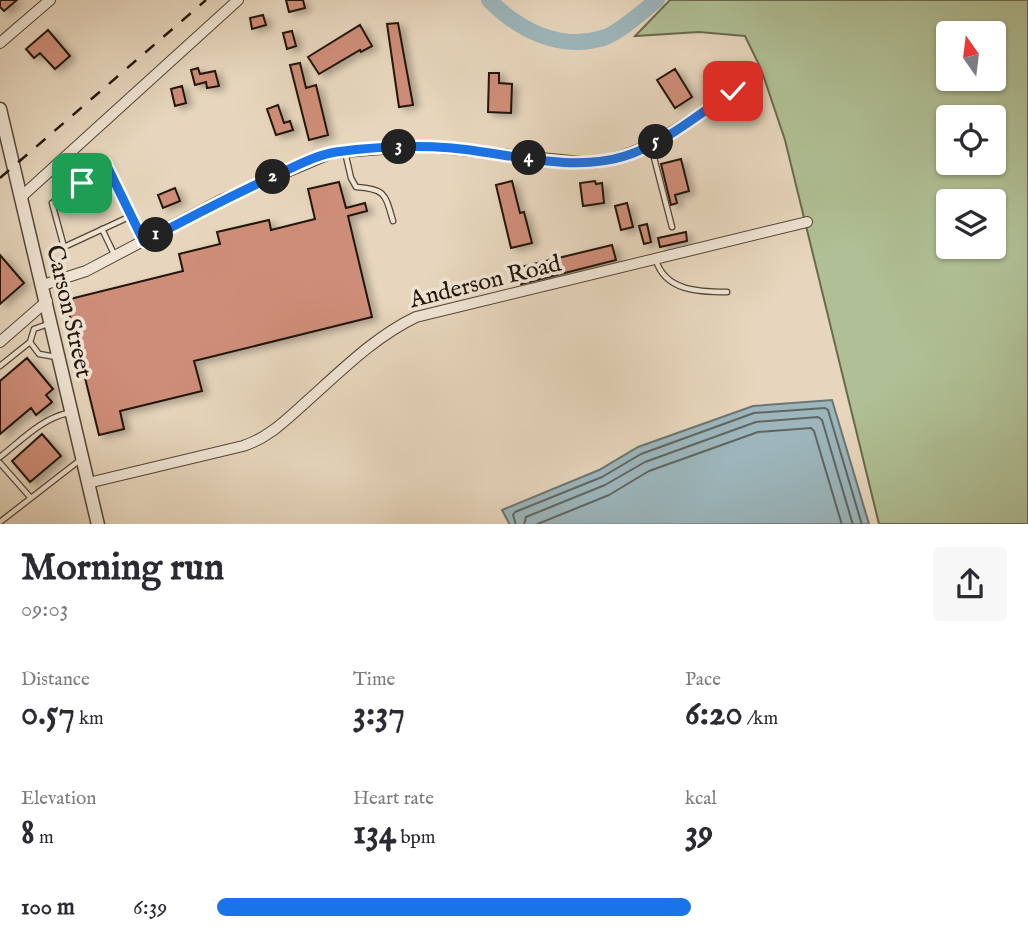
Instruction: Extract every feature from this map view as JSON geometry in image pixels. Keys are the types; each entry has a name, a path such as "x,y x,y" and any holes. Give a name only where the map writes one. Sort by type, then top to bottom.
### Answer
{"street":[{"path":"0,43 50,0"},
{"path":"22,197 237,0"},
{"path":"43,285 86,271 221,200 305,162 332,153 420,146 592,163 628,156 651,146 733,91 741,78"},
{"name":"Carson Street","path":"0,108 98,524"},
{"name":"Anderson Road","path":"88,483 243,446 266,437 361,353 397,326 416,317 807,222"},
{"path":"0,342 47,301"}],"lane":[{"path":"651,146 672,227"},
{"path":"345,151 351,178 356,187 375,188 385,195 393,221"},
{"path":"61,160 82,183"},
{"path":"131,216 64,247 52,203 106,164 144,242"},
{"path":"102,229 115,257"},
{"path":"656,259 659,270 674,285 700,292 727,292"},
{"path":"0,366 30,342 33,329 52,323"},
{"path":"30,342 39,354 60,358"},
{"path":"0,457 53,416 73,412"},
{"path":"0,522 83,458"},
{"path":"0,463 30,497"}],"green space":[{"path":"670,0 1028,0 1028,524 879,524 785,140 761,69 745,36 699,32 635,36"}],"water":[{"path":"832,400 869,524 509,524 502,510 599,470 638,447 753,406"}],"building":[{"path":"0,0 17,0 4,11 0,7"},
{"path":"286,0 303,0 305,8 289,12"},
{"path":"263,15 266,25 252,29 250,18"},
{"path":"398,23 413,105 399,107 387,24"},
{"path":"360,25 372,46 319,74 308,57"},
{"path":"48,30 70,56 55,69 40,53 34,58 26,49"},
{"path":"292,31 296,46 287,49 283,33"},
{"path":"300,63 306,88 316,85 328,135 309,140 290,65"},
{"path":"198,68 200,74 215,71 219,86 207,88 206,82 195,85 191,70"},
{"path":"675,69 692,97 675,108 657,80"},
{"path":"489,73 499,73 499,83 512,84 511,113 488,112"},
{"path":"182,86 186,103 175,106 171,89"},
{"path":"278,105 284,123 290,121 293,130 276,135 267,109"},
{"path":"681,159 689,191 675,195 677,203 671,205 661,164"},
{"path":"512,181 520,213 524,212 532,243 511,248 496,185"},
{"path":"595,181 596,184 602,183 604,203 583,206 580,183"},
{"path":"339,182 346,208 365,203 367,211 348,216 372,317 194,361 202,391 120,411 124,429 99,435 66,300 183,271 179,254 220,244 217,232 269,220 271,230 315,219 308,189"},
{"path":"175,188 180,201 163,208 158,195"},
{"path":"627,203 633,227 621,230 615,206"},
{"path":"647,224 651,242 644,244 639,226"},
{"path":"686,232 687,241 660,247 658,238"},
{"path":"612,245 616,260 521,284 517,268"},
{"path":"0,255 24,283 0,304"},
{"path":"27,358 53,389 46,395 52,402 36,415 31,408 0,434 0,381"},
{"path":"42,434 61,456 30,482 12,461"}],"waterway":[{"path":"489,0 527,29 556,40 571,42 603,38 616,32 657,0"}],"railway":[{"path":"0,178 206,0"}],"route":[{"path":"82,183 106,164 144,242 221,200 305,162 332,153 420,146 592,163 628,156 651,146 733,91"}]}
